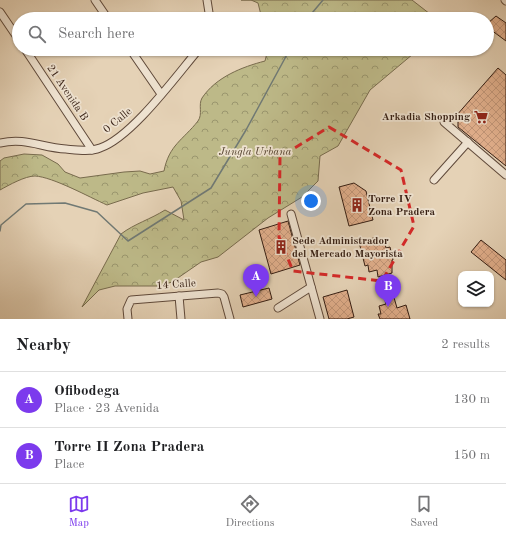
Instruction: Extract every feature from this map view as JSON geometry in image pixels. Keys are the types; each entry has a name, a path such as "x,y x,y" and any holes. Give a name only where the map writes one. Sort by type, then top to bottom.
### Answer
{"street":[{"path":"95,0 103,12"},
{"path":"0,12 12,30"},
{"name":"21 Avenida B","path":"30,56 92,150"},
{"path":"135,56 162,94"},
{"name":"0 Calle","path":"0,143 20,140 63,149 92,150 100,148 113,142 135,124 193,56"},
{"path":"444,122 506,175"},
{"path":"434,180 468,142"},
{"path":"291,214 320,319"},
{"path":"278,308 311,287"},
{"name":"14 Calle","path":"128,319 127,310 131,300 218,293 222,294 230,319"},
{"path":"179,296 181,319"}],"highlighted area":[{"path":"329,127 401,170 414,226 382,281 293,271 279,237 280,157"}],"green space":[{"path":"251,0 412,0 427,12 260,12 258,3"},
{"name":"Jungla Urbana","path":"266,56 411,56 370,90 338,146 320,156 318,181 302,197 268,218 218,257 201,262 172,282 158,286 115,286 99,290 82,307 121,234 131,227 165,210 184,220 181,201 173,187 143,193 107,205 61,184 43,177 35,176 12,183 0,190 0,161 4,158 24,154 42,155 58,164 65,172 80,178 124,172 140,171 150,174 164,171 169,155 177,143 198,121 202,98 208,91 215,84 230,74 247,66 265,61"}],"building":[{"path":"496,16 506,23 506,41 494,32 494,18"},
{"name":"Arkadia Shopping","path":"498,68 506,75 506,166 458,127 456,116"},
{"name":"Torre IV Zona Pradera","path":"354,183 366,191 373,220 349,226 339,187"},
{"name":"Sede Administrador del Mercado Mayorista","path":"288,221 300,265 271,274 259,230"},
{"path":"377,237 379,245 385,244 386,248 390,247 393,260 392,273 378,277 377,270 369,272 368,265 365,266 359,242"},
{"path":"481,240 506,260 506,280 471,252"},
{"path":"269,288 272,299 243,307 240,295"},
{"path":"347,290 354,317 347,319 329,319 323,297"},
{"path":"393,294 397,308 406,305 410,319 380,319 378,314 381,314 379,306 386,304 384,296"}],"waterway":[{"path":"313,12 323,0"},
{"path":"0,231 1,225 26,204 65,203 97,212 128,241 211,188 246,130 286,56"}],"place":[{"name":"Arkadia Shopping","path":"481,117"},
{"name":"Torre IV Zona Pradera","path":"357,205"},
{"name":"Sede Administrador del Mercado Mayorista","path":"281,247"},
{"name":"Ofibodega","path":"256,297"},
{"name":"Torre II Zona Pradera","path":"388,307"}]}
